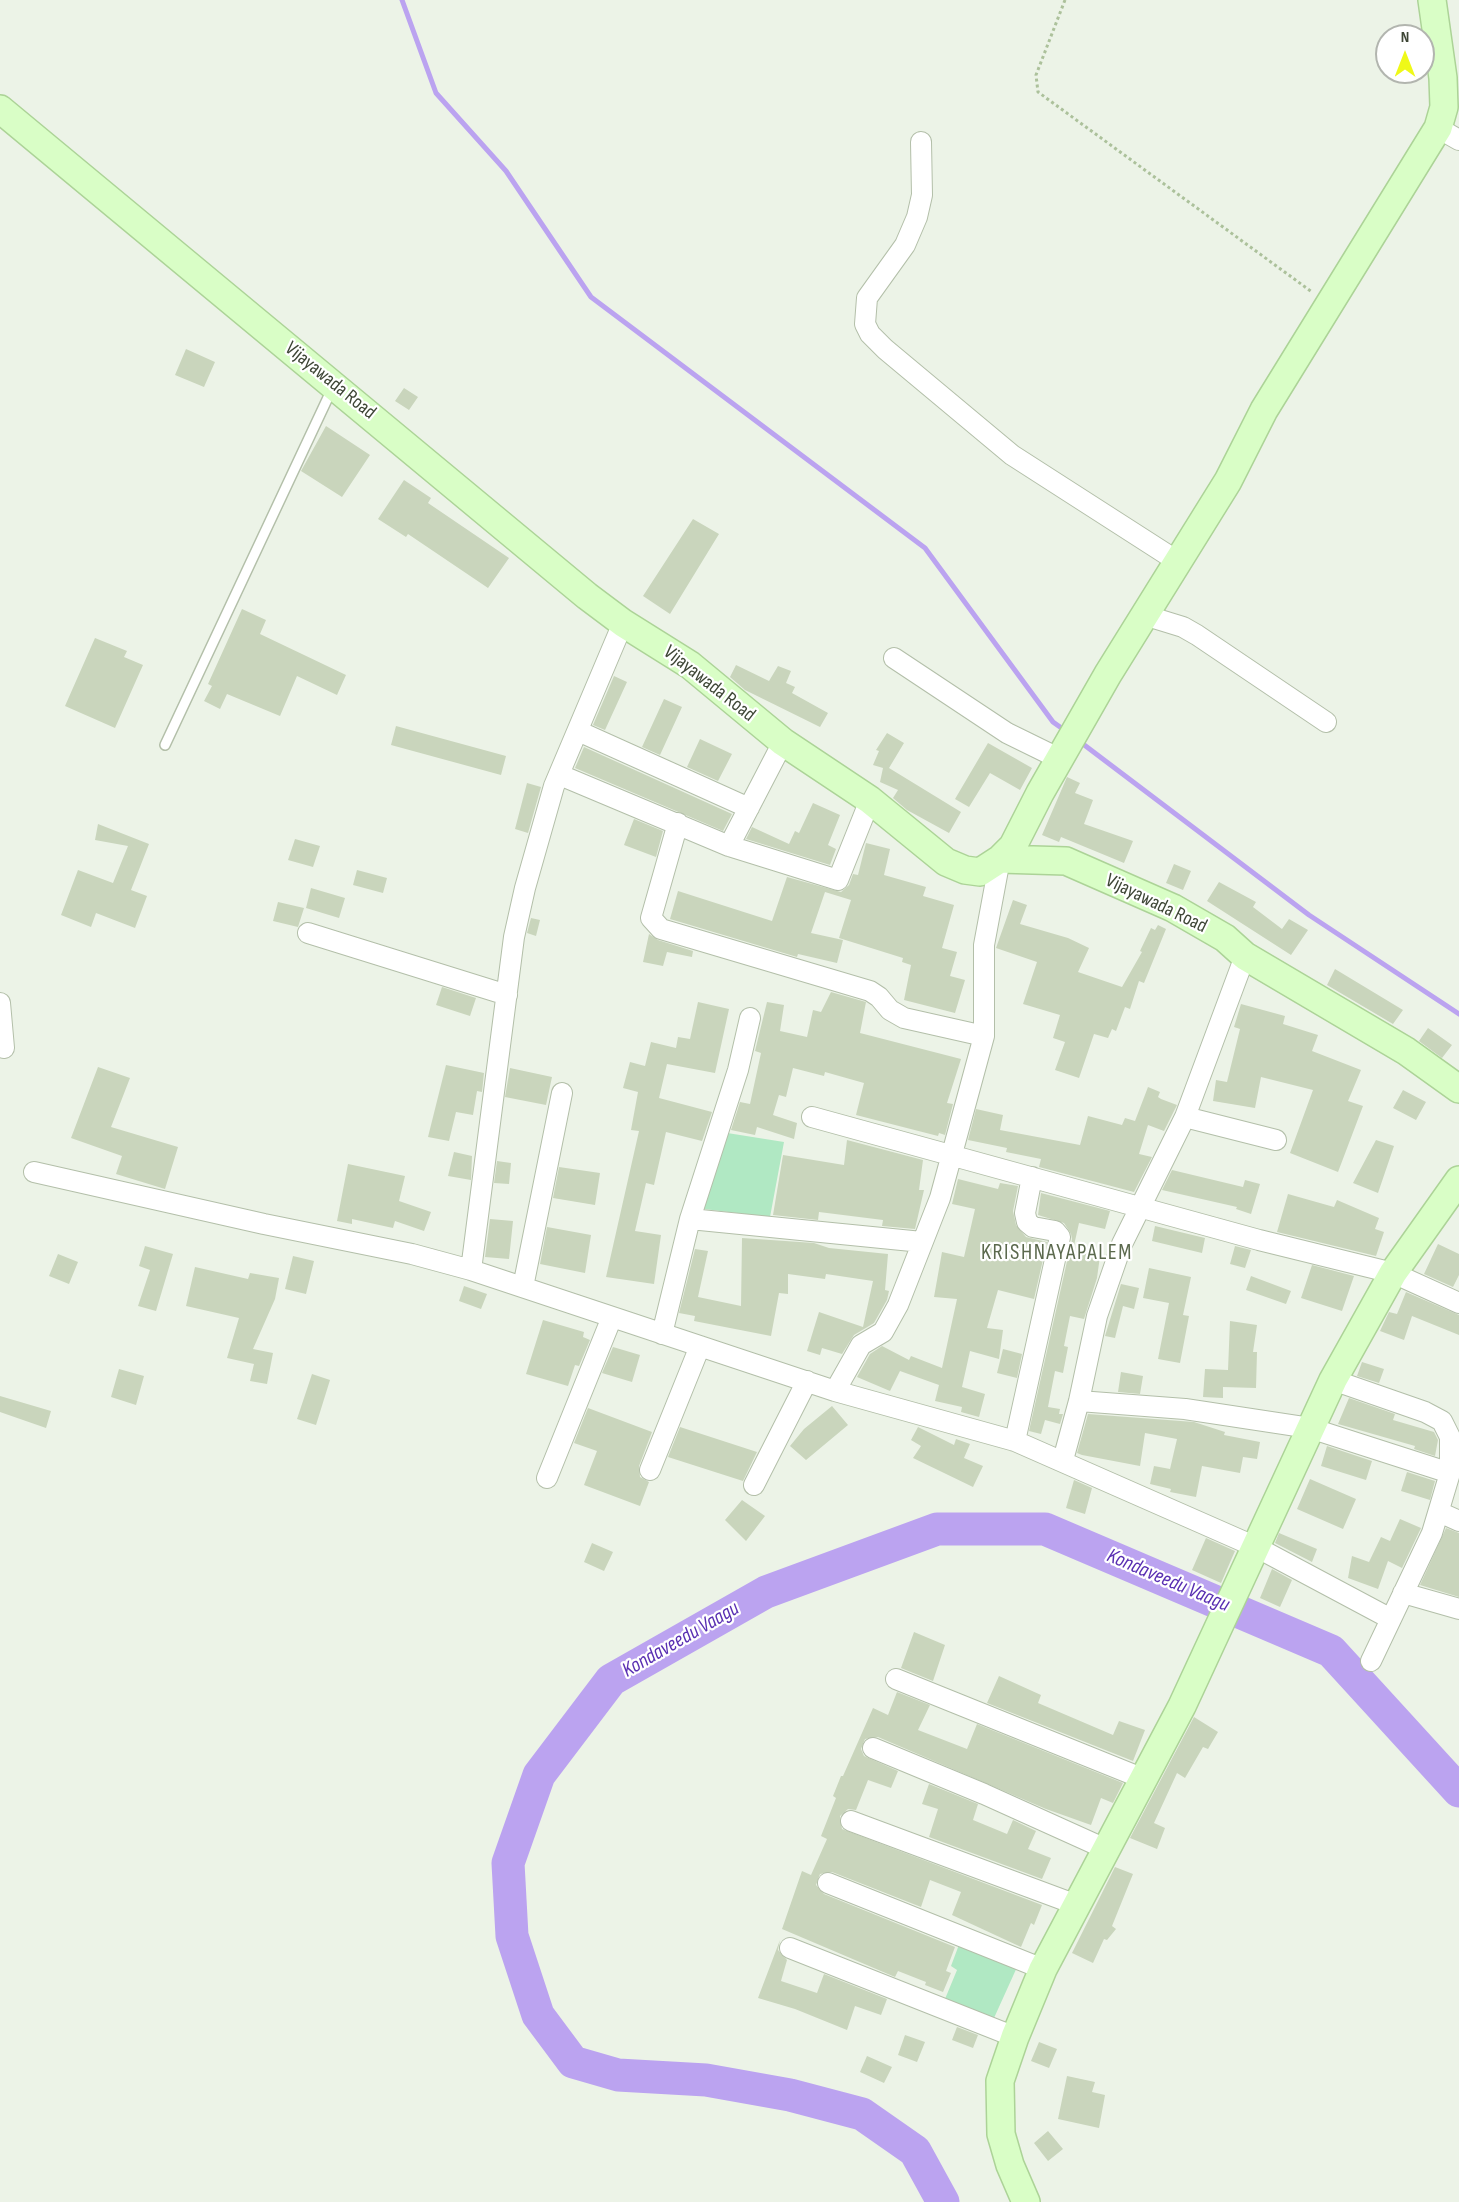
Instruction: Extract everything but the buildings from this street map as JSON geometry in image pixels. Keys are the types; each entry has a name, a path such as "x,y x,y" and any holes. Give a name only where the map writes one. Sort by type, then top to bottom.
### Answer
{"main road":[{"path":"1000,860 1013,846 1062,755 1144,615 1227,481 1264,410 1330,306 1449,134 1432,0"},
{"name":"Vijayawada Road","path":"0,109 334,384 491,518 623,623 690,665 783,742 870,800 946,862 965,870 980,872 1000,860 1066,861 1173,908 1225,938 1245,956 1406,1051 1459,1089"},
{"path":"1026,2202 1010,2164 1001,2134 1000,2081 1043,1969 1182,1706 1333,1380 1393,1274 1459,1180"}],"street":[{"path":"921,142 922,195 917,217 904,245 867,298 865,324 870,334 1012,455 1177,561"},
{"path":"1144,615 1183,627 1197,635 1326,722"},
{"path":"471,1270 507,995 525,888 554,786 623,623"},
{"path":"894,658 1007,733 1062,755"},
{"path":"578,730 749,808"},
{"path":"729,846 783,742"},
{"path":"560,775 729,846 838,880 870,800"},
{"path":"678,823 651,918 661,929 870,991 879,997 890,1010 904,1018 984,1036"},
{"path":"835,1390 861,1345 882,1332 897,1305 940,1198 984,1036 984,945 1000,860"},
{"path":"308,933 507,995"},
{"path":"1063,1460 1079,1401 1097,1316 1122,1244 1185,1117 1245,956"},
{"path":"0,1003 4,1048"},
{"path":"662,1334 690,1219 738,1070 750,1018"},
{"path":"523,1287 562,1093"},
{"path":"812,1117 951,1157 1393,1274 1459,1303"},
{"path":"1185,1117 1276,1140"},
{"path":"34,1172 264,1224 412,1254 471,1270 835,1390 1015,1440 1256,1547 1391,1619"},
{"path":"1015,1440 1060,1237 1055,1231 1033,1227 1027,1222 1025,1213 1032,1177"},
{"path":"690,1219 922,1242"},
{"path":"547,1478 612,1317"},
{"path":"650,1470 700,1346"},
{"path":"1333,1380 1425,1412 1442,1421 1450,1437 1450,1473 1439,1512 1371,1661"},
{"path":"754,1485 807,1381"},
{"path":"1079,1401 1203,1411 1310,1428 1450,1473"},
{"path":"1439,1512 1459,1521"},
{"path":"1403,1593 1459,1609"},
{"path":"896,1679 1144,1779"},
{"path":"873,1748 984,1794 1107,1850"},
{"path":"851,1821 1077,1905"},
{"path":"828,1883 1043,1969"},
{"path":"790,1948 1015,2037"}],"lane":[{"path":"165,745 334,384"}],"path":[{"path":"1065,0 1036,75 1038,92 1330,306"}],"green space":[{"path":"721,1132 784,1142 770,1217 704,1209"},
{"path":"960,1942 1018,1965 994,2018 945,1999 957,1970 951,1966"}],"waterway":[{"path":"402,0 436,93 506,171 591,297 925,548 1053,722 1067,732"},
{"path":"1079,741 1309,915 1459,1014"},
{"name":"Kondaveedu Vaagu","path":"943,2202 915,2151 862,2114 790,2095 706,2080 618,2075 573,2062 538,2015 512,1936 508,1863 539,1775 611,1680 766,1592 937,1529 1045,1529 1331,1651 1459,1791"}],"district":[{"name":"KRISHNAYAPALEM","path":"1057,1253"}]}
